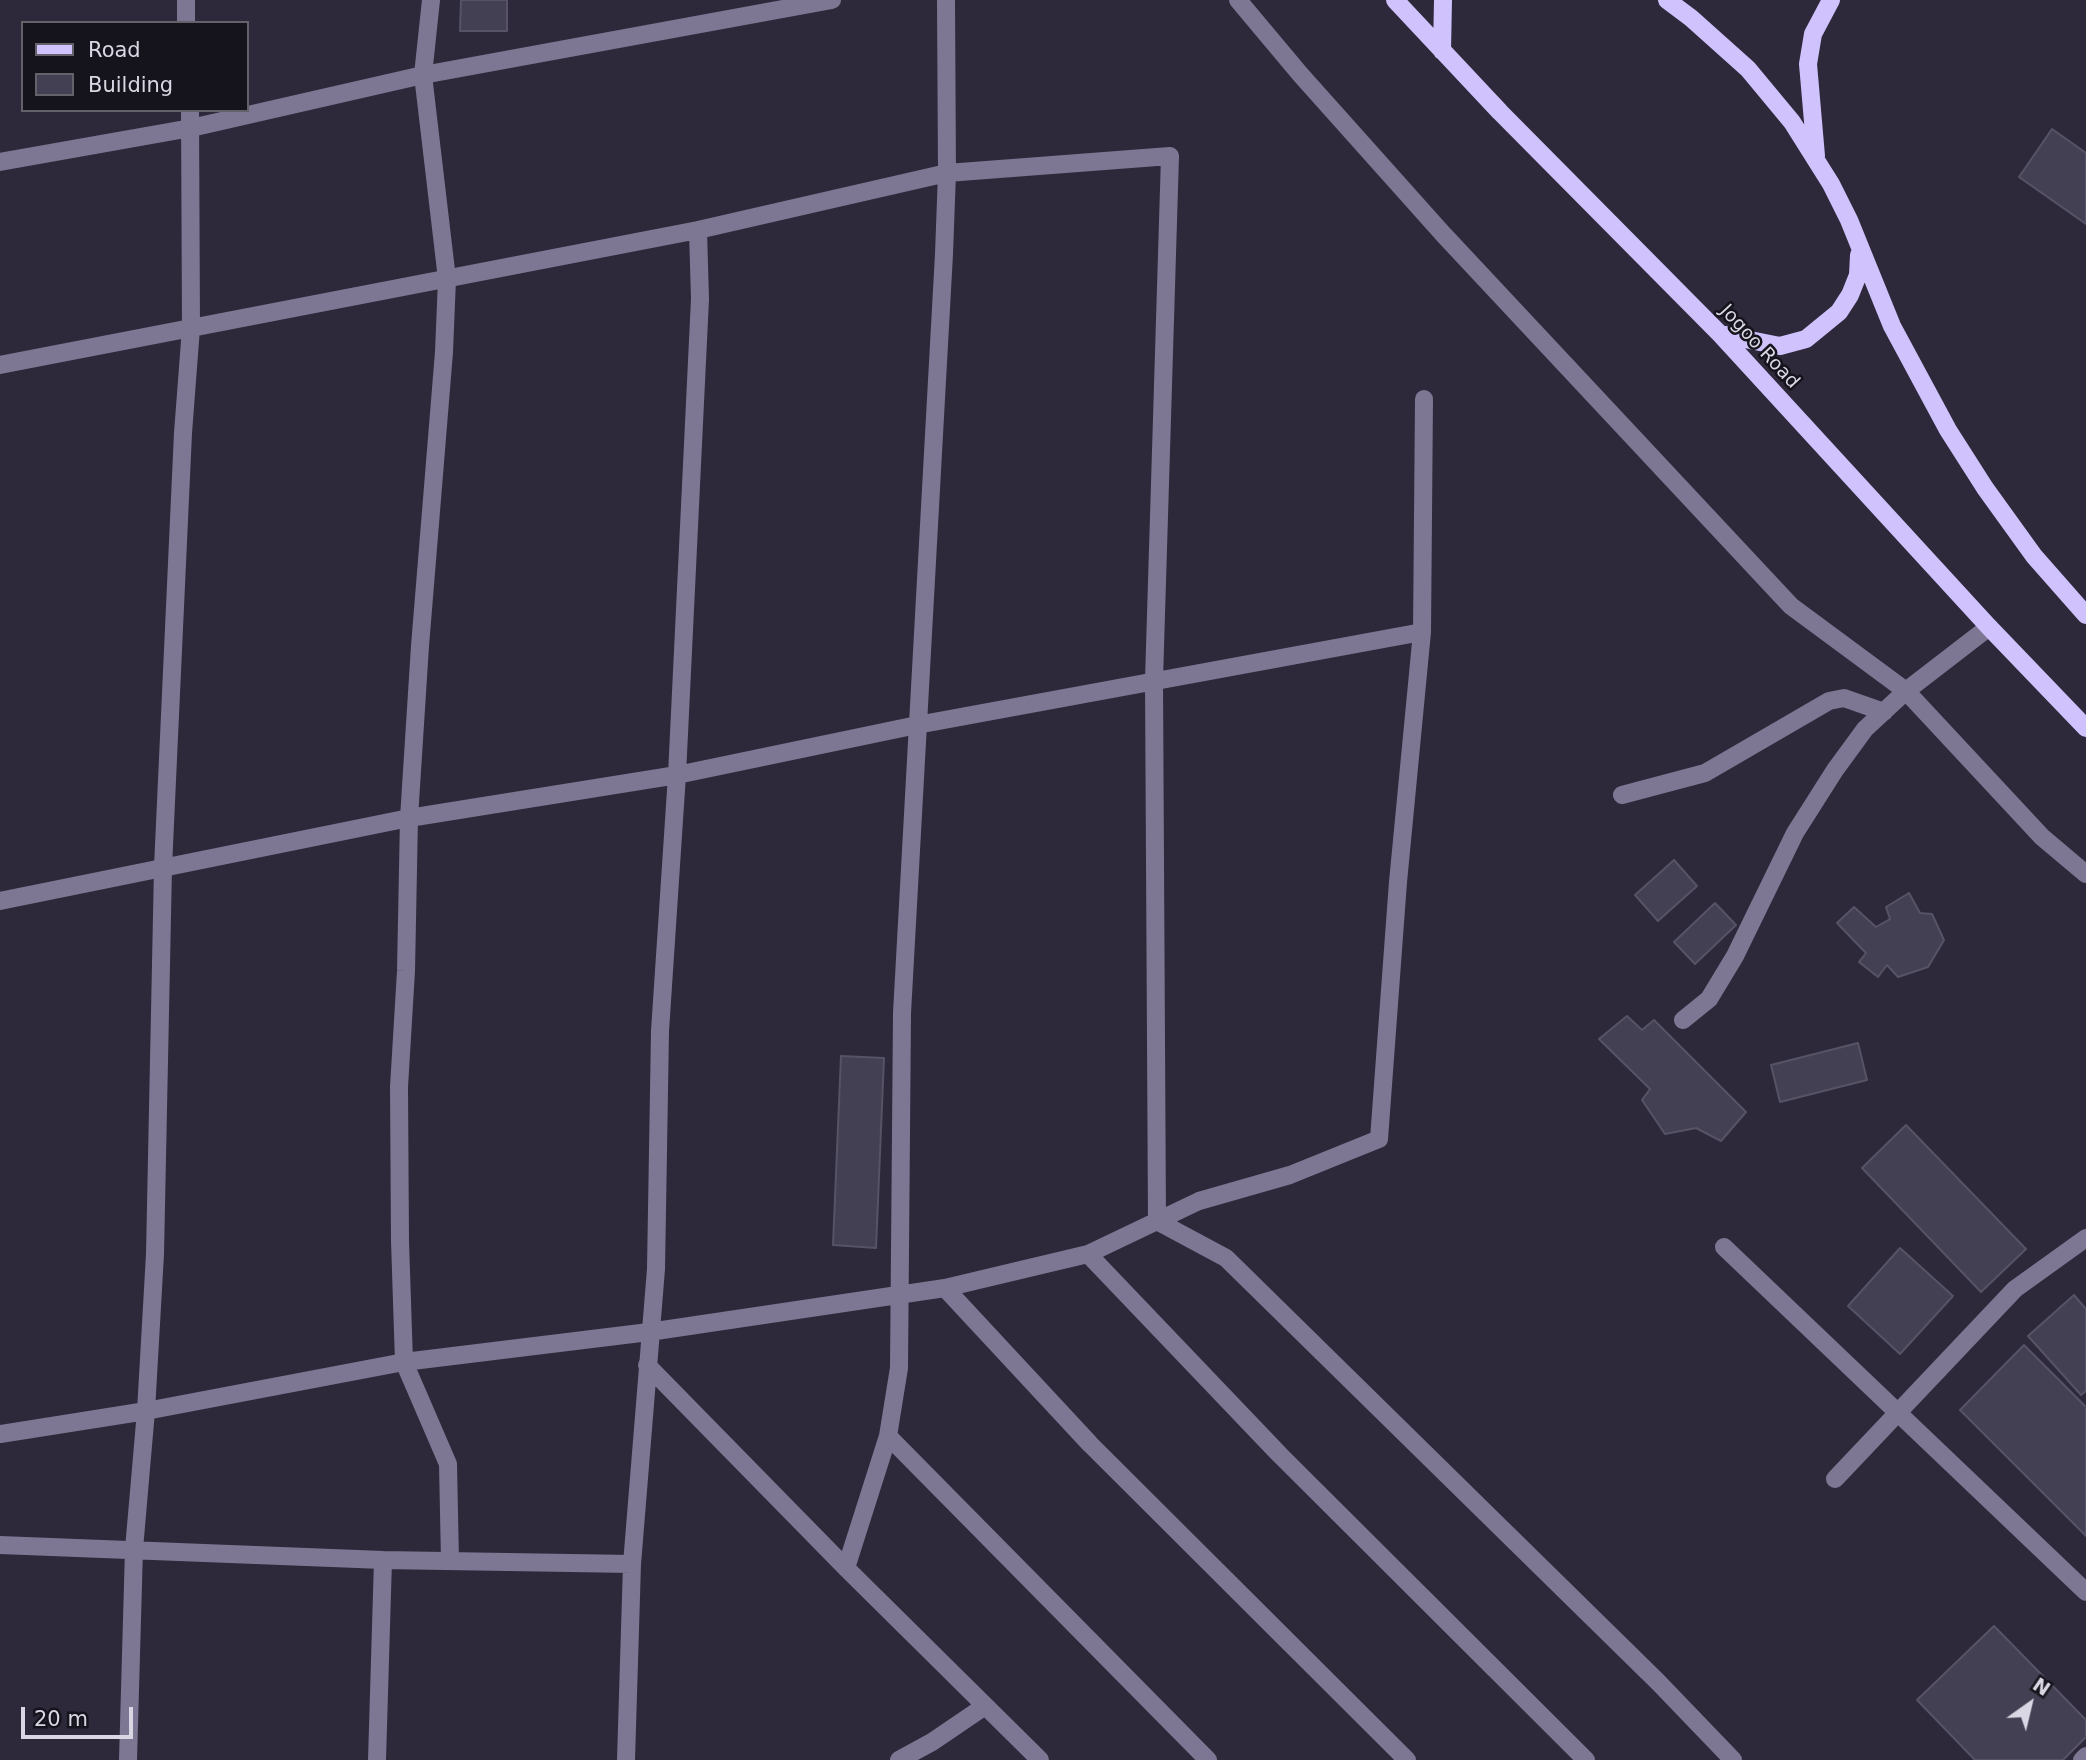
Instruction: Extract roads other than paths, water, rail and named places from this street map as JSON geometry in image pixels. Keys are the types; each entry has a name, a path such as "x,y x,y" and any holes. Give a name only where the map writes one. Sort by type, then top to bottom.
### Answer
{"main road":[{"name":"Jogoo Road","path":"1395,0 1584,199 1720,334 1989,627 2086,728"},
{"path":"1442,51 1443,0"},
{"path":"1667,0 1748,69 1792,122 1832,184 1892,326 1948,430 1985,488 2034,556 2086,615"},
{"path":"1816,159 1808,64 1812,34 1831,0"},
{"path":"1720,334 1780,345 1806,339 1839,313 1850,295 1858,275 1859,250"}],"street":[{"path":"186,0 186,21"},
{"path":"431,0 423,75 447,279 444,352 409,818 406,971 399,1087 400,1241 404,1362 448,1464 450,1561"},
{"path":"248,108 832,0"},
{"path":"846,1568 888,1436 899,1368 902,1013 947,173 946,0"},
{"path":"1238,0 1300,74 1443,234 1791,606 1906,691 2042,837 2086,874"},
{"path":"0,162 227,112"},
{"path":"128,1760 134,1549 146,1411 155,1254 163,867 183,433 191,328 190,119"},
{"path":"0,365 698,230 947,173 1170,156 1154,680 1157,1221"},
{"path":"626,1760 632,1564 656,1269 660,1031 677,775 700,299 698,230"},
{"path":"0,1434 146,1411 404,1362 649,1332 945,1288 1088,1254 1199,1201 1290,1175 1379,1139 1398,882 1422,632 1424,399"},
{"path":"1683,1020 1709,999 1735,956 1795,833 1835,769 1866,729 1906,691 1989,627"},
{"path":"0,901 409,818 677,775 917,725 1422,632"},
{"path":"1622,794 1705,773 1829,701 1844,698 1884,712"},
{"path":"1157,1221 1226,1258 1658,1682 1733,1760"},
{"path":"1835,1479 2015,1289 2086,1238"},
{"path":"1724,1247 2086,1592"},
{"path":"1088,1254 1279,1454 1586,1760"},
{"path":"945,1288 1090,1444 1407,1760"},
{"path":"647,1365 846,1568 1040,1760"},
{"path":"888,1436 1208,1760"},
{"path":"0,1545 383,1560 632,1564"},
{"path":"377,1760 383,1560"},
{"path":"899,1760 932,1742 985,1706"},
{"path":"2082,1760 2086,1756"}]}
